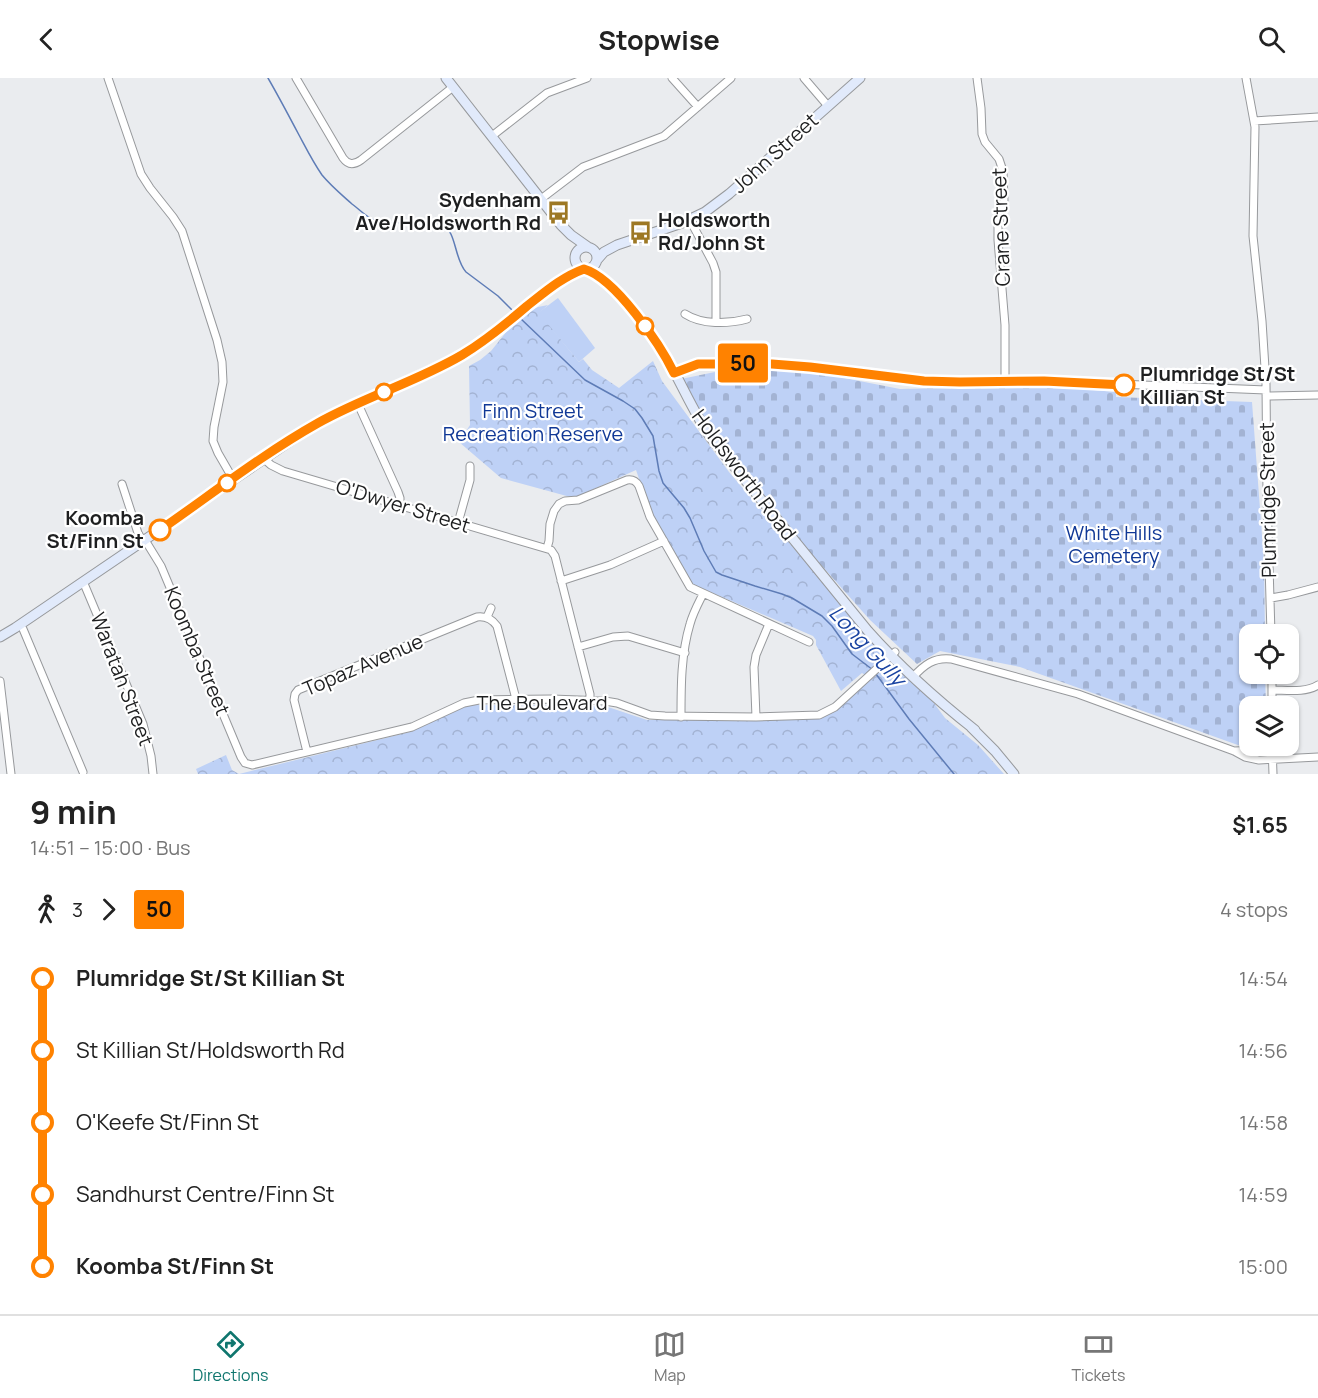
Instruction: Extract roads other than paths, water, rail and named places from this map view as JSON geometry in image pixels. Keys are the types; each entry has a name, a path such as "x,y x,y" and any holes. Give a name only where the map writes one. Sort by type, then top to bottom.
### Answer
{"street":[{"path":"108,78 141,174 173,217 185,238 210,318 223,372 213,441 233,479"},
{"path":"296,78 343,158 347,163 353,164 453,87"},
{"path":"0,642 263,458 319,423 457,358 478,345 552,286 573,274 593,267 597,260 596,253 561,225 446,78"},
{"path":"492,136 547,93 587,78"},
{"path":"672,78 698,107"},
{"path":"541,199 583,167 664,136 731,78"},
{"path":"804,78 828,106"},
{"name":"John Street","path":"589,248 617,245 650,235 705,212 729,194 860,78"},
{"name":"Crane Street","path":"977,78 982,134 999,159 1003,171 1004,201 998,225 998,240 1005,325 1005,381"},
{"name":"Plumridge Street","path":"1246,78 1254,121 1253,236 1262,321 1266,393 1271,624"},
{"path":"1254,121 1318,117"},
{"path":"690,220 716,272 716,322"},
{"path":"561,225 578,266 585,269"},
{"name":"John Street","path":"597,260 603,253 617,245"},
{"path":"552,286 575,258 578,250 589,248"},
{"name":"Holdsworth Road","path":"597,260 618,294"},
{"name":"Holdsworth Road","path":"585,269 602,279 618,294 655,339 696,414 716,444 836,592 893,654 975,730 1014,774"},
{"path":"685,314 698,321 731,322 747,319"},
{"path":"674,373 698,364 751,363 810,367 924,381 1058,381 1318,395"},
{"path":"358,404 400,495 400,504"},
{"name":"O'Dwyer Street","path":"263,458 281,470 547,548"},
{"path":"458,523 470,480 470,466"},
{"path":"590,700 555,555 547,548 550,524 559,504 565,501 578,501 631,480 638,484 646,509 692,589 809,642"},
{"name":"Koomba Street","path":"122,484 138,533 161,566 245,763"},
{"path":"561,581 608,566 664,541"},
{"name":"Waratah Street","path":"84,584 143,724 153,774"},
{"path":"1271,598 1318,587"},
{"path":"681,717 681,683 690,622 703,594"},
{"path":"490,608 487,617 499,629 516,699"},
{"name":"Topaz Avenue","path":"307,752 294,700 298,690 473,618 487,617"},
{"path":"756,717 754,666 756,655 769,624"},
{"path":"0,637 21,627"},
{"path":"21,627 82,772"},
{"path":"578,647 613,637 628,636 685,653"},
{"name":"The Boulevard","path":"245,763 256,765 411,727 469,701 478,700 590,700 611,702 654,716 756,717 823,714 835,707 893,654"},
{"path":"915,675 932,661 943,658 951,659 1078,694 1251,759 1318,757"},
{"path":"0,681 3,733 11,774"},
{"path":"1272,684 1272,696"},
{"path":"1272,690 1304,690 1318,685"},
{"path":"1234,751 1239,751"},
{"path":"1272,756 1273,774"}],"waterway":[{"name":"Long Gully","path":"268,78 316,165 333,187 374,220 390,223 428,221 442,224 450,233 459,260 466,272 498,296 514,312"},
{"name":"Long Gully","path":"520,318 585,380 623,401 635,409 642,418 653,436 663,483 690,518 716,572 792,598 822,616 852,654 873,670"},
{"name":"Long Gully","path":"876,674 954,774"}],"place":[{"name":"Sydenham Ave/Holdsworth Rd","path":"559,212"},
{"name":"Holdsworth Rd/John St","path":"640,232"},
{"name":"Plumridge St/St Killian St","path":"1124,385"},
{"name":"Koomba St/Finn St","path":"160,530"}],"park label":[{"name":"Finn Street Recreation Reserve","path":"533,422"},
{"name":"White Hills Cemetery","path":"1114,544"}]}
